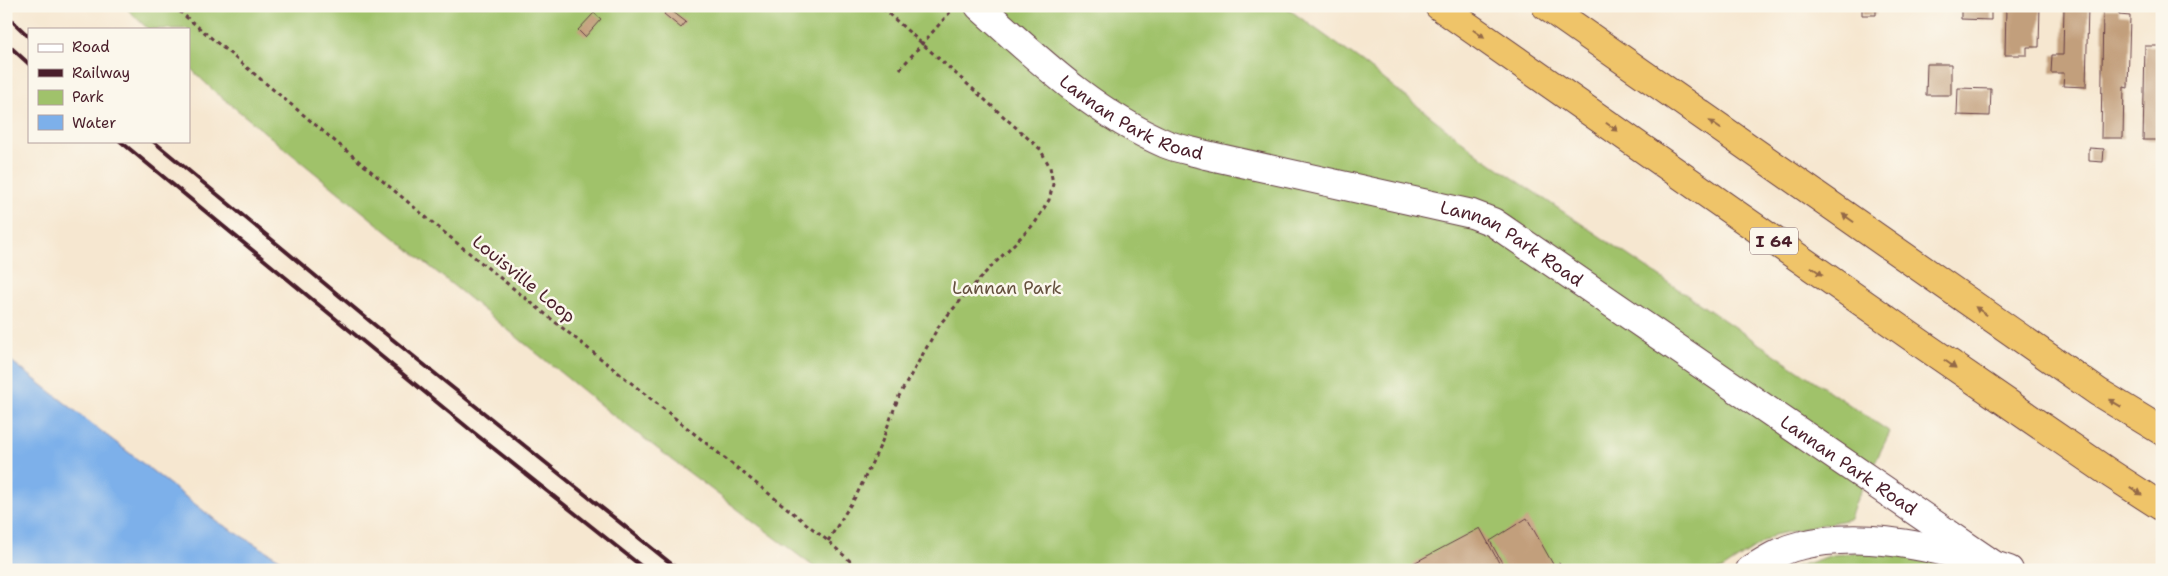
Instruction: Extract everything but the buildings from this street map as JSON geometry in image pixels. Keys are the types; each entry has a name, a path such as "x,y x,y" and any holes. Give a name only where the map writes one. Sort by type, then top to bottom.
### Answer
{"highway":[{"name":"I 64","path":"1439,6 2110,474 2162,507"},
{"path":"1546,6 2098,392 2159,430"}],"street":[{"name":"Lannan Park Road","path":"979,6 1065,83 1097,107 1167,144 1206,155 1464,212 1493,222 2002,567"},
{"path":"1750,570 1764,561 1798,546 1878,539 1930,547 2002,567"}],"path":[{"name":"Louisville Loop","path":"173,6 463,248 828,541 860,570"},
{"path":"828,541 857,494 881,444 899,396 940,324 983,275 1035,223 1049,200 1053,184 1050,167 1040,149 880,6"},
{"path":"900,69 955,6"}],"green space":[{"name":"Lannan Park","path":"124,6 1284,6 1362,62 1482,157 1890,432 1856,501 1850,519 1774,535 1721,570 818,570 609,412 214,91 190,68 190,28 147,28"},
{"path":"1895,552 1967,570 1786,570 1833,555"}],"water":[{"path":"6,357 218,522 298,570 6,570"}],"railway":[{"path":"6,15 28,36"},
{"path":"6,43 28,63"},
{"path":"121,142 473,432 646,570"},
{"path":"154,142 371,322 679,570"}]}
